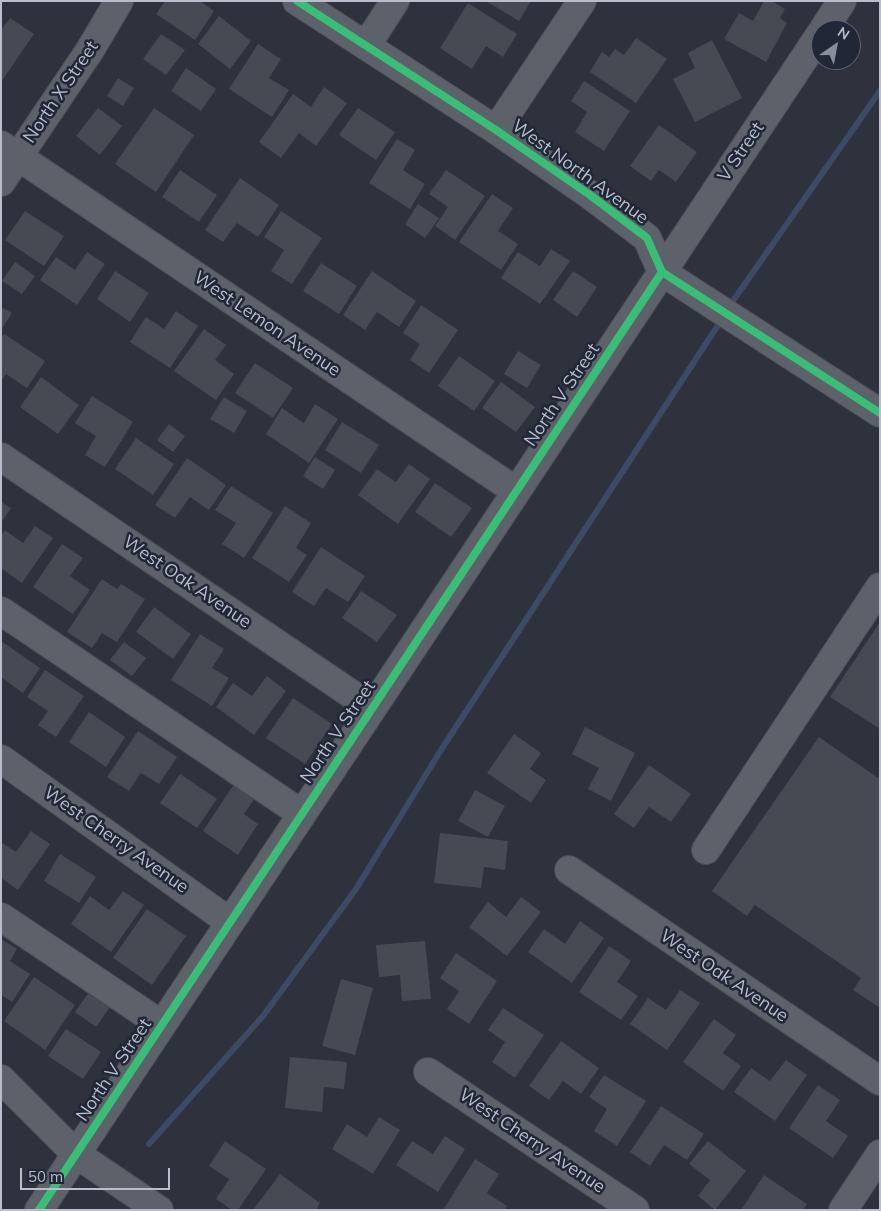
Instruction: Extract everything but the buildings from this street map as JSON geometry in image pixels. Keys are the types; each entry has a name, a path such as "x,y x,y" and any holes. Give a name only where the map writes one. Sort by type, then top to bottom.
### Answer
{"street":[{"name":"North X Street","path":"1,182 10,151 90,50 119,1"},
{"name":"West North Avenue","path":"297,1 496,130 590,195 647,238 662,272"},
{"path":"366,46 396,1"},
{"path":"496,130 582,1"},
{"name":"V Street","path":"830,20 842,1"},
{"name":"V Street","path":"662,272 811,48"},
{"name":"West Lemon Avenue","path":"10,151 516,491"},
{"path":"662,272 880,413"},
{"name":"North V Street","path":"39,1210 662,272"},
{"name":"West Oak Avenue","path":"1,457 372,708"},
{"path":"706,850 880,587"},
{"path":"1,612 302,814"},
{"name":"West Cherry Avenue","path":"1,759 230,922"},
{"name":"West Oak Avenue","path":"569,870 880,1081"},
{"path":"1,917 162,1025"},
{"name":"West Cherry Avenue","path":"428,1072 635,1210"},
{"path":"1,1078 76,1154 160,1210"},
{"path":"843,1210 880,1154"}],"waterway":[{"path":"728,308 880,91"},
{"path":"149,1144 263,1016 356,889 441,750 722,319"}],"cycle path":[{"path":"297,1 496,130 590,195 647,238 662,272 880,413"},
{"path":"39,1210 662,272"}]}
